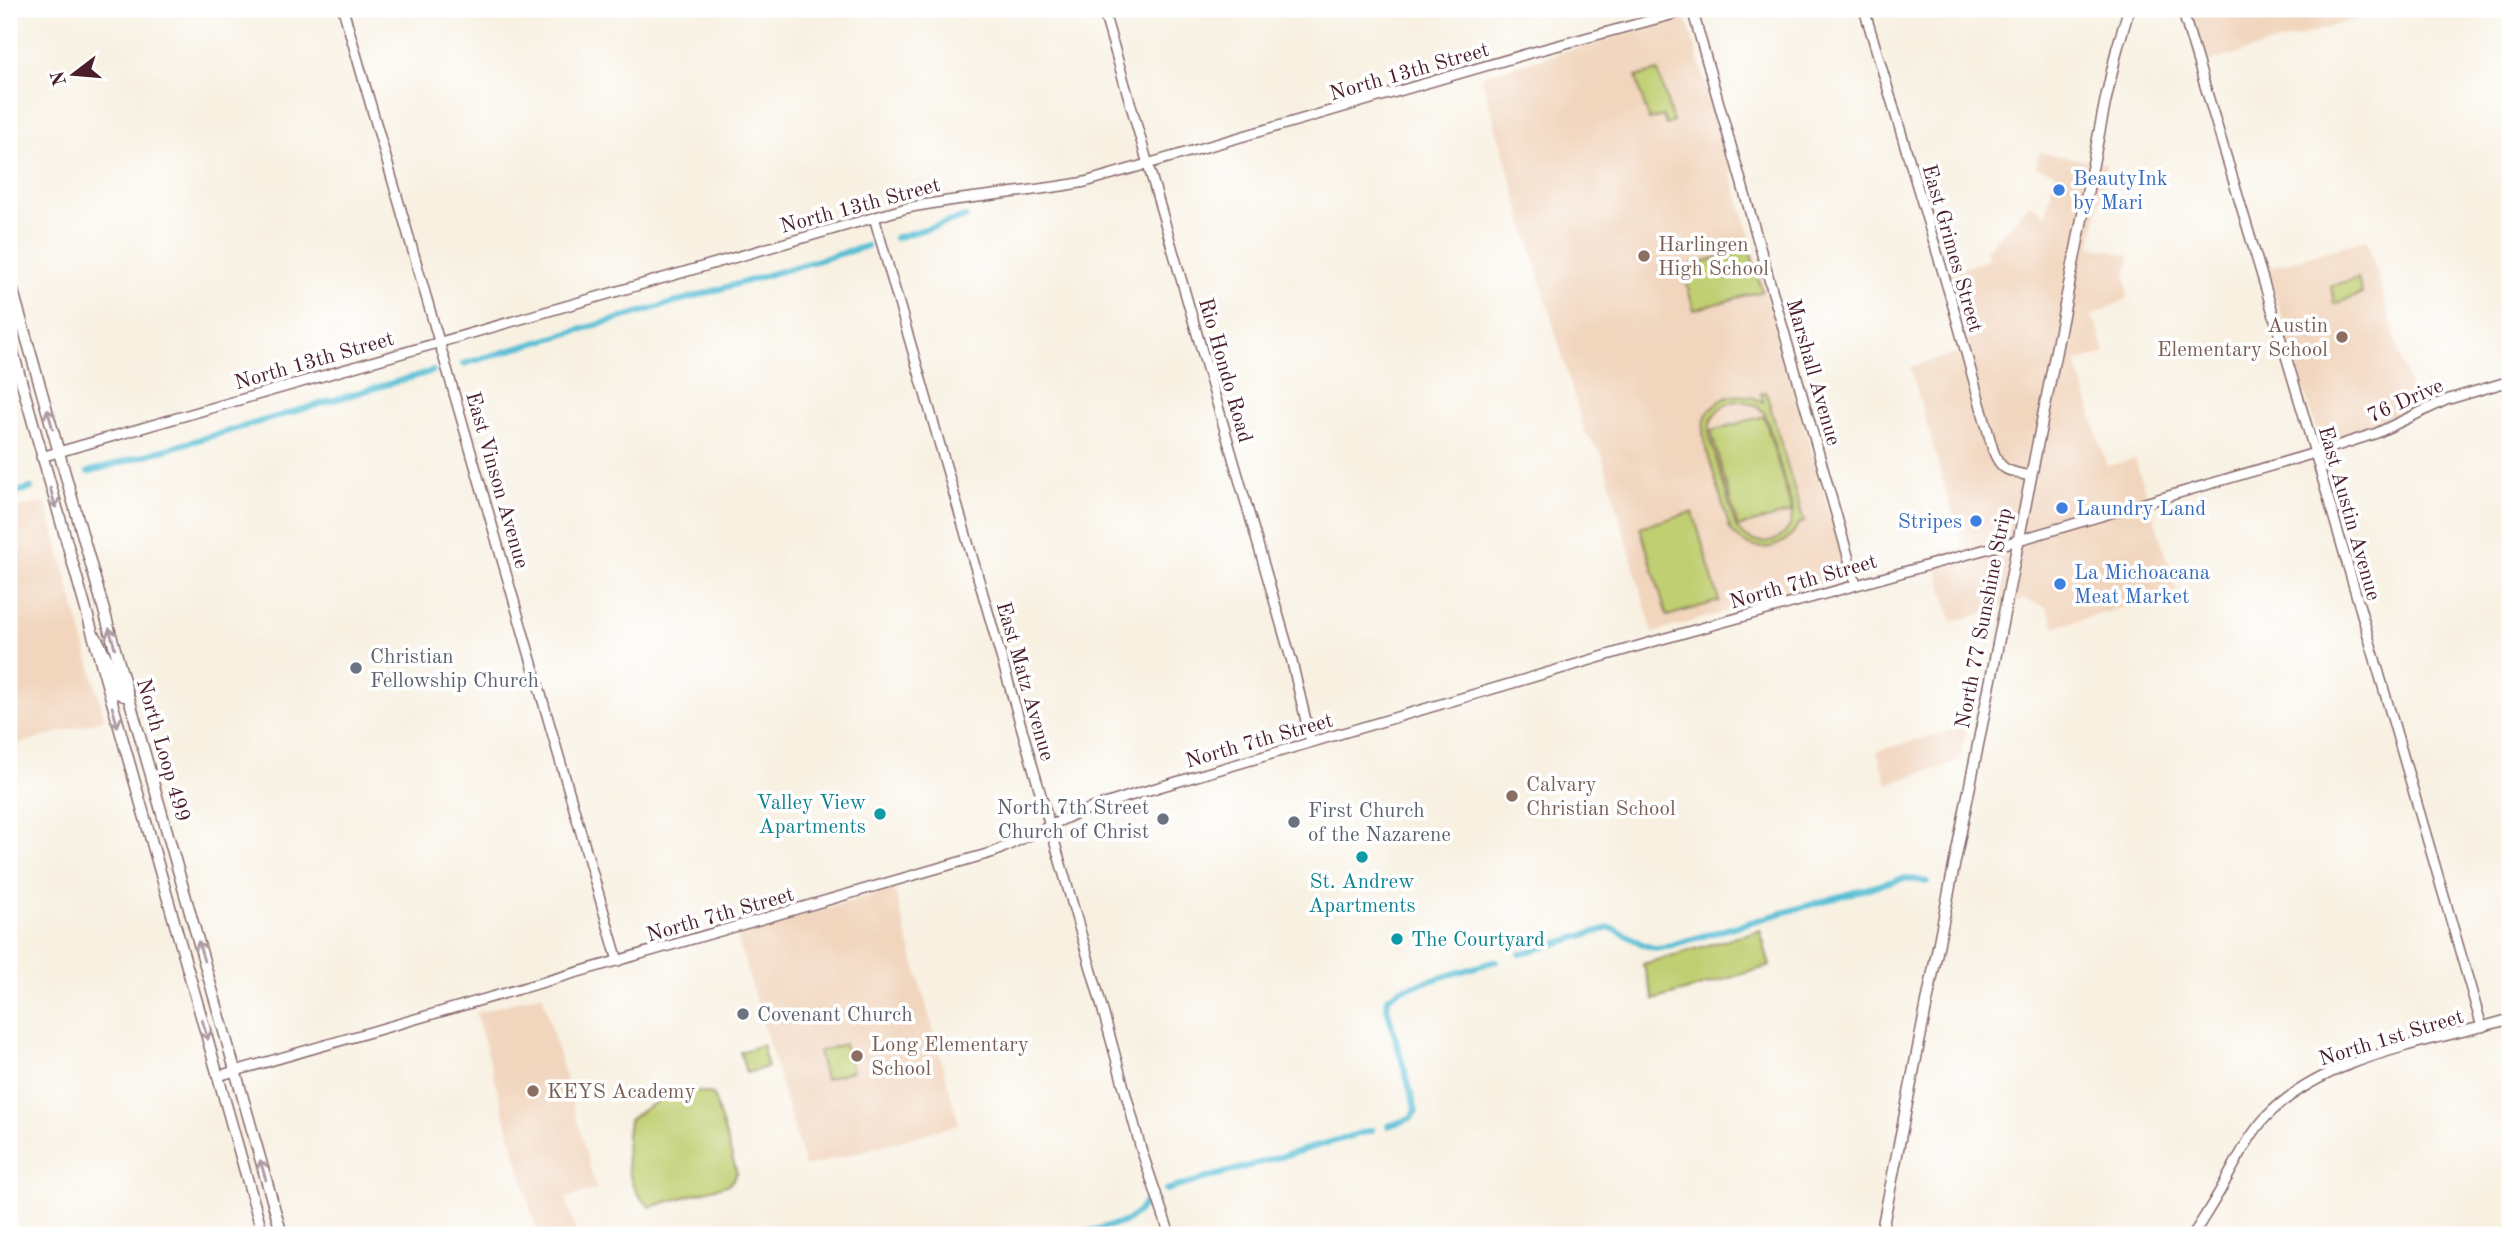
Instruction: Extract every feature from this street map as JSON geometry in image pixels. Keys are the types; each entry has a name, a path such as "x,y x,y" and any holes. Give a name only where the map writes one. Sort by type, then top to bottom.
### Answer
{"main road":[{"name":"North 77 Sunshine Strip","path":"1881,1235 2105,103 2129,9"},
{"name":"North Loop 499","path":"9,276 282,1235"},
{"path":"9,288 16,302"},
{"name":"North Loop 499","path":"9,338 262,1235"},
{"path":"89,629 106,655 118,693 124,696 128,694"}],"street":[{"name":"East Vinson Avenue","path":"343,9 618,961"},
{"name":"Rio Hondo Road","path":"1103,9 1288,649 1311,742"},
{"name":"North 13th Street","path":"41,457 874,217 945,200 1041,190 1085,182 1692,9"},
{"name":"Marshall Avenue","path":"1692,9 1856,584"},
{"name":"East Grimes Street","path":"1864,9 1993,450 2007,471 2031,476"},
{"name":"East Austin Avenue","path":"2182,9 2482,1027"},
{"name":"East Matz Avenue","path":"874,217 1138,1138 1170,1235"},
{"name":"76 Drive","path":"2315,453 2377,433 2446,400 2510,381"},
{"name":"North 7th Street","path":"218,1076 994,852 1094,807 1311,742 2315,453"},
{"name":"North 1st Street","path":"2193,1235 2252,1135 2286,1098 2314,1079 2368,1058 2510,1019"}],"shaded area":[{"path":"2187,9 2392,9 2203,64"},
{"name":"Harlingen High School","path":"1686,16 1848,576 1653,633 1601,452 1585,434 1481,76"},
{"path":"2039,152 2107,164 2091,246 2130,256 2126,279 2128,298 2091,316 2097,325 2105,353 2076,362 2107,466 2135,459 2178,592 2055,627 2046,607 2024,599 1952,622 1933,555 1962,546 1910,367 1971,349 1948,272 1988,260 1986,250 2030,204 2046,214 2055,172 2036,167"},
{"name":"Austin Elementary School","path":"2367,239 2415,406 2368,429 2320,442 2267,268"},
{"path":"46,502 105,719 9,747 9,509"},
{"path":"1967,726 1960,761 1887,784 1877,751"},
{"name":"Long Elementary School","path":"894,888 959,1124 805,1167 737,936"},
{"name":"KEYS Academy","path":"542,994 596,1189 566,1198 577,1235 538,1235 476,1013"}],"green space":[{"path":"1658,71 1673,122 1666,125 1663,116 1649,120 1636,77"},
{"path":"1749,248 1762,291 1694,310 1682,268"},
{"path":"2358,278 2362,294 2334,304 2331,286"},
{"path":"1766,392 1804,522 1798,524 1784,541 1766,548 1746,544 1730,529 1704,441 1703,428 1711,408 1719,401 1740,395 1763,402 1761,393","holes":["1743,401 1757,406 1765,413 1793,510 1790,526 1784,534 1775,540 1764,542 1754,541 1736,528 1709,434 1711,420 1723,406"]},
{"path":"1764,416 1792,512 1738,527 1711,431"},
{"path":"1693,512 1719,601 1667,616 1640,527"},
{"path":"1760,930 1770,966 1654,1000 1643,964"},
{"path":"844,1044 852,1071 825,1079 818,1052"},
{"path":"762,1045 768,1067 746,1073 740,1052"},
{"path":"694,1091 713,1094 737,1173 730,1184 650,1207 635,1189 628,1167 629,1120 660,1101 676,1094"}],"waterway":[{"path":"895,238 966,217"},
{"path":"463,364 867,246"},
{"path":"88,472 433,371"},
{"path":"9,494 31,488"},
{"path":"1520,954 1609,928 1647,946 1661,948 1900,879 1927,882"},
{"path":"1388,1126 1411,1118 1416,1111 1387,1008 1388,998 1399,990 1496,961"},
{"path":"1166,1190 1372,1130"},
{"path":"1077,1235 1127,1221 1147,1201"}],"place":[{"name":"BeautyInk by Mari","path":"2059,190"},
{"name":"Harlingen High School","path":"1644,256"},
{"name":"Austin Elementary School","path":"2342,337"},
{"name":"Laundry Land","path":"2062,508"},
{"name":"Stripes","path":"1976,521"},
{"name":"La Michoacana Meat Market","path":"2060,584"},
{"name":"Christian Fellowship Church","path":"356,668"},
{"name":"Calvary Christian School","path":"1512,796"},
{"name":"Valley View Apartments","path":"880,814"},
{"name":"North 7th Street Church of Christ","path":"1163,819"},
{"name":"First Church of the Nazarene","path":"1294,822"},
{"name":"St. Andrew Apartments","path":"1362,857"},
{"name":"The Courtyard","path":"1397,939"},
{"name":"Covenant Church","path":"743,1014"},
{"name":"Long Elementary School","path":"857,1056"},
{"name":"KEYS Academy","path":"533,1091"}]}
